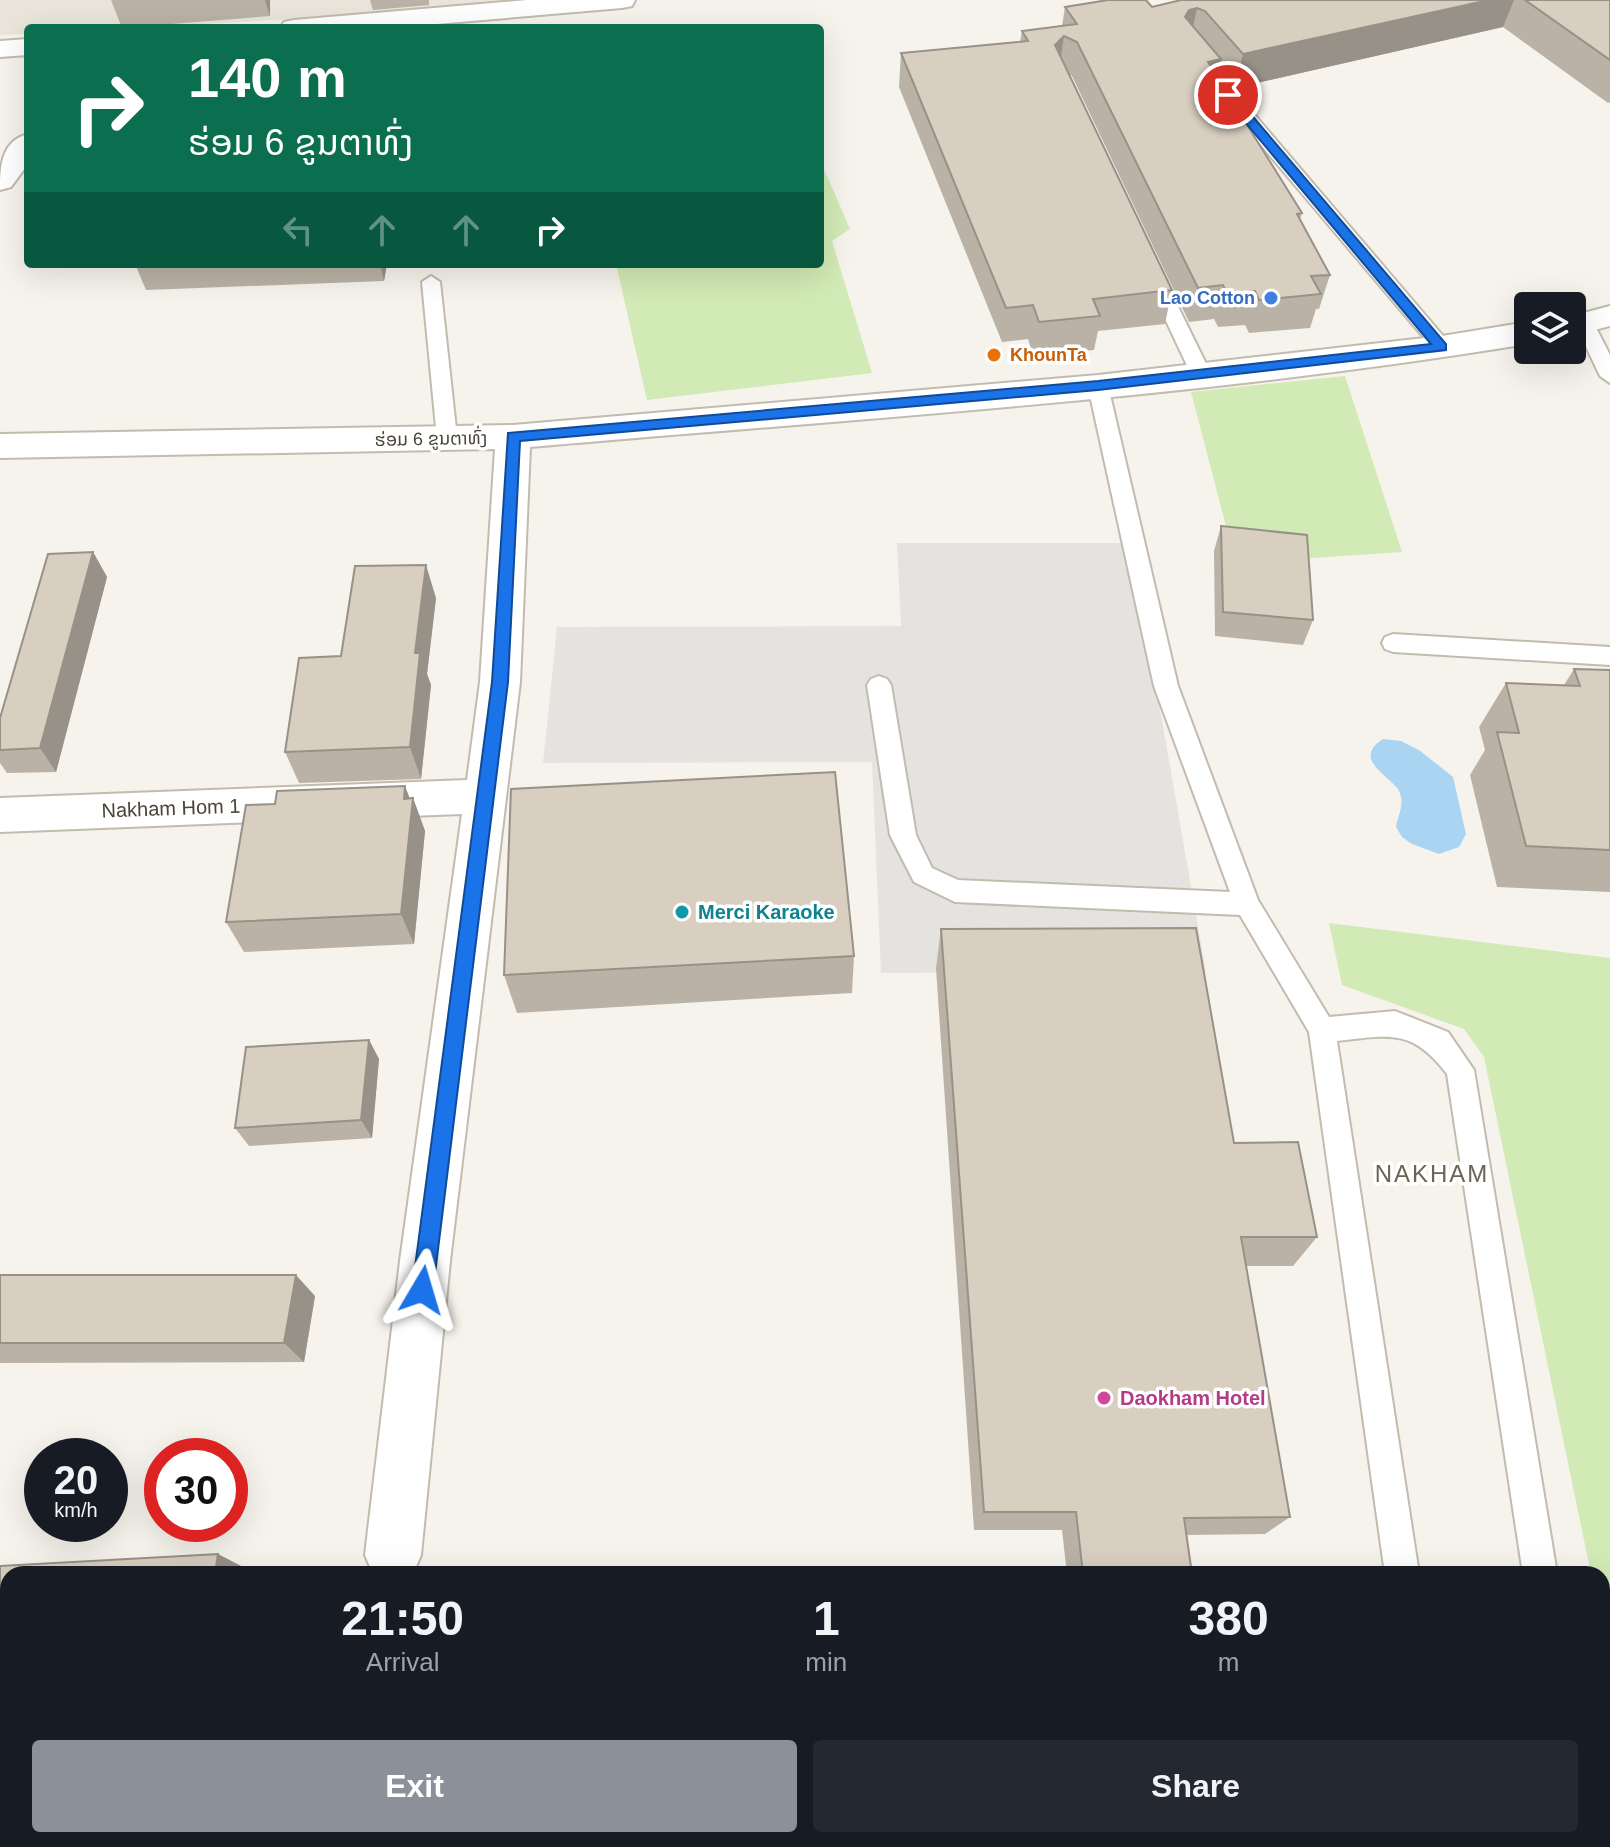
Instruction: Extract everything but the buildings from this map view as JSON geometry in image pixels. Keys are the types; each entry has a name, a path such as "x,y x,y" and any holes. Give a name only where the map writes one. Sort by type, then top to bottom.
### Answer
{"street":[{"path":"341,24 622,0"},
{"path":"0,49 24,47"},
{"path":"0,181 24,148"},
{"name":"ຮ່ອມ 6 ຂູນຕາທົ່ງ","path":"0,446 513,437 1098,386 1442,347 1514,335"},
{"path":"393,1555 425,1261 500,682 513,437"},
{"name":"Nakham Hom 1","path":"0,815 486,796"}],"lane":[{"path":"1199,61 1442,347"},
{"path":"1147,261 1201,374"},
{"path":"431,282 447,438"},
{"path":"1589,322 1610,376"},
{"path":"1098,386 1166,686 1247,904 1322,1030 1401,1566"},
{"path":"1393,643 1610,656"},
{"path":"879,685 903,835 923,875 955,891 1247,904"},
{"path":"1322,1030 1395,1023 1438,1041 1460,1070 1539,1566"}],"shaded area":[{"path":"0,0 634,0 200,24 24,24 24,34 0,35"},
{"path":"897,543 1131,543 1206,972 881,973 872,762 543,763 557,627 901,626"}],"green space":[{"path":"824,169 850,229 832,241 872,373 647,400 617,268 824,268"},
{"path":"1345,376 1402,552 1298,559 1233,553 1191,392"},
{"path":"1329,923 1610,958 1610,1566 1589,1566 1484,1057 1464,1029 1342,985"}],"water":[{"path":"1383,739 1401,741 1419,750 1453,777 1466,834 1459,847 1439,854 1402,837 1396,827 1401,804 1398,789 1371,760 1374,746"}],"place":[{"name":"Lao Cotton","path":"1271,298"},
{"name":"KhounTa","path":"994,355"},
{"name":"Merci Karaoke","path":"682,912"},
{"name":"Daokham Hotel","path":"1104,1398"}],"district":[{"name":"NAKHAM","path":"1432,1174"}],"route":[{"path":"422,1290 500,682 513,437 1098,386 1442,347 1228,95"}]}
